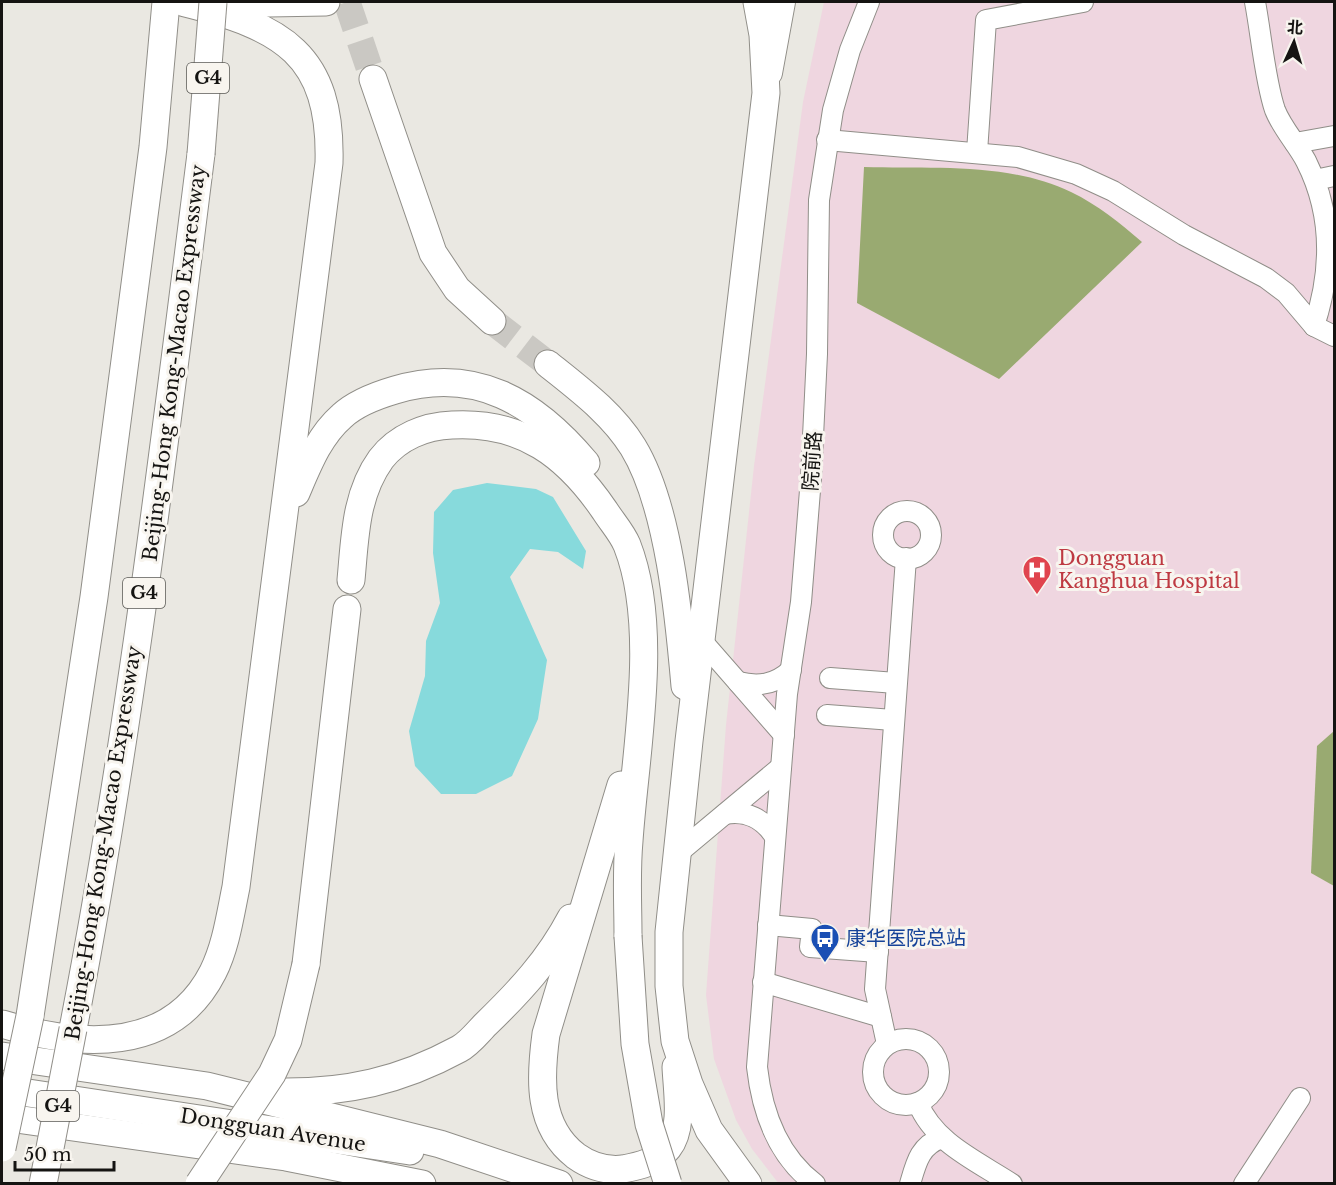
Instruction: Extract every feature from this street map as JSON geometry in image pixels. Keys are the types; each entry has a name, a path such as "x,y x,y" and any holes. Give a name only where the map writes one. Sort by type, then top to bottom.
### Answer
{"highway":[{"path":"175,2 326,2"},
{"path":"2,1024 63,1037 121,1038 146,1033 172,1022 203,990 224,944 236,887 329,163 330,133 326,106 303,59 280,37 239,18 175,2"},
{"name":"G4","path":"2,1148 30,1016 94,597 153,147 175,2"},
{"name":"Beijing-Hong Kong-Macao Expressway","path":"43,1184 93,926 150,554 201,154 213,2"},
{"path":"640,711 618,799 546,1034 542,1068 543,1099 552,1130 567,1149 590,1166 616,1170 650,1162 669,1148 677,1123 675,1041 669,986 669,932 689,741 766,93 763,34 757,2"},
{"path":"373,79 433,253 457,289 492,321"},
{"path":"548,364 599,405 633,447 653,496 670,562 681,637 689,741"},
{"path":"277,567 295,495 313,452 343,415 376,396 406,387 451,381 490,388 533,411 568,443 600,481 626,544 643,608 644,642 640,711 628,845 628,936 635,1044 649,1124 668,1184"},
{"path":"351,580 359,504 381,459 395,444 415,432 439,426 494,426 529,438 581,477 626,544"},
{"path":"199,1184 272,1074 288,1040 306,964 347,609"},
{"path":"2,1056 207,1086 279,1092 324,1092 391,1079 461,1048 526,987 561,938 598,864"},
{"path":"675,1041 689,1084 709,1130 748,1184"},
{"path":"207,1086 440,1144 559,1184"},
{"name":"Dongguan Avenue","path":"2,1089 402,1150 542,1184"},
{"name":"Dongguan Avenue","path":"2,1117 286,1157 411,1181"}],"main road":[{"path":"766,93 783,2"}],"lane":[{"name":"院前路","path":"815,1184 793,1162 767,1118 760,1093 757,1067 790,670 801,602 812,478 817,354 817,231 827,140 841,80 869,2"},
{"path":"977,153 986,20 1083,2"},
{"path":"1255,2 1276,111 1315,180 1323,208 1328,258 1323,297 1314,326"},
{"path":"1295,143 1335,136"},
{"path":"827,140 977,153 1047,163 1113,191 1184,235 1266,278 1286,293 1314,326 1335,336"},
{"path":"1315,180 1335,176"},
{"path":"886,1044 909,1039 924,1044 935,1056 939,1072 935,1087 918,1103 894,1103 876,1087 873,1064 886,1044 875,989 906,558"},
{"path":"702,641 784,735"},
{"path":"738,682 754,685 771,684 790,670"},
{"path":"830,678 896,683"},
{"path":"827,715 893,720"},
{"path":"678,853 781,767"},
{"path":"724,814 740,813 754,817 766,825 775,837"},
{"path":"768,926 812,929 810,947 878,952"},
{"path":"763,982 881,1017"},
{"path":"1244,1184 1300,1098"},
{"path":"918,1103 927,1122 942,1138 1012,1184"},
{"path":"910,1184 921,1152 930,1143 942,1138"}],"shaded area":[{"name":"Dongguan Kanghua Hospital","path":"824,2 1334,2 1334,1183 779,1184 752,1149 736,1120 714,1059 706,995 726,725 754,466 803,102"}],"green space":[{"path":"864,167 996,171 1047,182 1090,203 1117,221 1142,242 999,379 857,303"},
{"path":"1334,731 1334,886 1311,873 1317,746"}],"water":[{"path":"487,483 536,489 553,497 586,551 583,569 558,552 530,549 510,577 547,660 538,719 512,776 476,794 441,794 415,766 409,731 425,676 426,641 440,603 433,553 434,512 453,490"}],"tunnel":[{"path":"347,2 373,79"},
{"path":"492,321 548,364"}],"place":[{"name":"Dongguan Kanghua Hospital","path":"1037,596"},
{"name":"康华医院总站","path":"825,964"}]}
